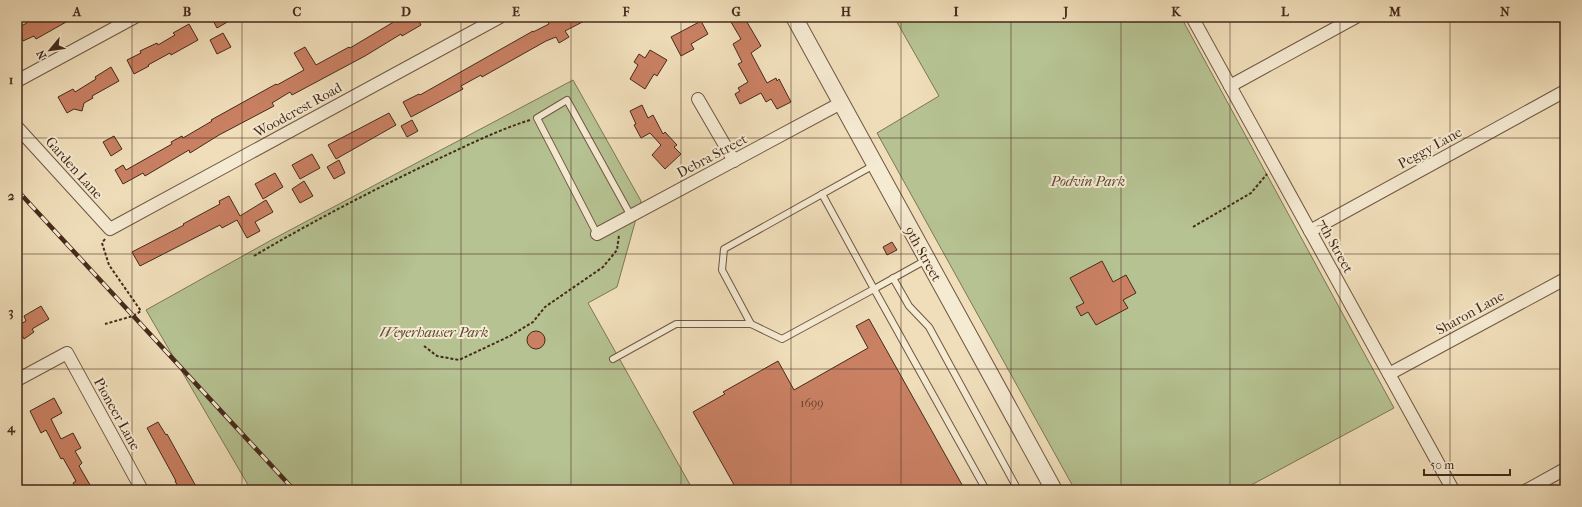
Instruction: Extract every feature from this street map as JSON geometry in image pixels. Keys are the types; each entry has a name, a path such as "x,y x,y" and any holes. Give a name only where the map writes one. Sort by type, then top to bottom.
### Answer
{"street":[{"path":"17,82 135,17"},
{"name":"Woodcrest Road","path":"110,229 500,17"},
{"name":"9th Street","path":"794,17 926,260 1054,490"},
{"name":"7th Street","path":"1192,17 1453,490"},
{"path":"1230,86 1356,17"},
{"name":"Peggy Lane","path":"1310,231 1565,91"},
{"path":"698,99 734,161"},
{"name":"Debra Street","path":"598,234 840,103"},
{"name":"Garden Lane","path":"17,127 110,229"},
{"name":"Sharon Lane","path":"1389,374 1565,279"},
{"name":"Pioneer Lane","path":"17,380 67,353 142,490"},
{"path":"1527,490 1565,469"}],"lane":[{"path":"598,234 537,118 567,100 626,219"},
{"path":"751,324 722,270 724,249 874,165"},
{"path":"822,194 986,490"},
{"path":"613,359 676,324 751,324 782,339 926,260"},
{"path":"893,278 909,306 929,327 1018,490"}],"path":[{"path":"254,256 308,224 409,173 506,127 537,118"},
{"path":"1192,227 1252,193 1274,166"},
{"path":"424,346 437,356 459,360 510,336 533,322 545,307 603,267 617,250 626,219"},
{"path":"105,324 133,316 140,312 117,278 106,257 102,243 110,229"}],"green space":[{"name":"Podvin Park","path":"894,17 1181,17 1394,408 1242,490 1075,490 877,133 939,96"},
{"name":"Weyerhauser Park","path":"573,80 641,201 617,287 588,303 693,490 251,490 146,310 275,238"}],"building":[{"path":"33,17 75,17 36,39 34,36 23,41 17,28 27,23 26,21"},
{"path":"211,17 236,17 217,28"},
{"path":"402,17 417,17 421,25 402,36 401,34 365,56 292,95 290,92 272,103 274,106 219,135 190,153 189,150 145,176 143,173 123,184 115,170 123,165 126,170 172,144 171,142 182,136 183,138 212,121 211,120 304,70 294,53 305,47 316,65 349,47 350,48"},
{"path":"558,17 592,17 565,31 569,37 559,43 556,37 546,41 482,77 481,75 461,86 463,89 411,117 403,102 419,94 420,95 533,31 549,24 548,22"},
{"path":"728,17 744,17 761,46 751,53 767,83 776,78 777,81 779,79 791,102 777,109 771,99 766,102 761,93 740,104 735,94 740,91 738,88 748,82 738,64 742,62 733,44 741,39"},
{"path":"701,21 708,34 691,44 694,49 681,56 671,37"},
{"path":"189,24 198,40 171,55 170,53 134,74 127,60 141,53 140,51 157,43 158,45 175,35 173,33"},
{"path":"223,33 231,47 217,54 210,40"},
{"path":"650,50 667,60 657,76 654,74 645,89 630,79 638,65 634,62 639,54 645,58"},
{"path":"111,67 119,81 92,96 93,98 84,103 82,111 74,109 67,113 58,97 73,89 75,92 96,79 95,77"},
{"path":"642,105 648,118 653,115 663,134 665,132 677,145 674,147 681,154 665,169 652,155 661,145 650,133 641,138 634,125 636,124 630,111"},
{"path":"389,113 396,125 336,159 328,145"},
{"path":"412,120 418,131 407,137 401,126"},
{"path":"114,136 122,149 111,156 103,142"},
{"path":"312,154 320,168 300,179 292,165"},
{"path":"339,160 345,173 334,179 327,167"},
{"path":"275,173 283,187 263,199 255,184"},
{"path":"304,181 313,196 300,203 292,189"},
{"path":"229,196 240,216 266,200 273,212 255,222 260,231 247,238 237,220 222,228 220,225 140,266 132,252 184,225 183,224 220,204 219,201"},
{"path":"892,242 897,250 887,255 883,247"},
{"path":"1102,261 1113,282 1126,275 1136,293 1123,300 1128,308 1096,325 1088,312 1081,316 1076,307 1084,303 1070,278"},
{"path":"41,306 49,319 32,329 34,332 24,339 17,326 26,321 24,316"},
{"path":"869,319 965,490 737,490 693,412 725,394 723,392 778,361 794,390 868,348 856,326"},
{"path":"532,331 540,331 545,336 543,347 540,349 532,349 527,344 527,336"},
{"path":"54,398 62,413 51,419 61,439 73,433 81,448 75,451 82,463 79,466 93,490 77,490 73,483 76,481 63,458 61,459 46,430 41,433 30,411"},
{"path":"158,422 166,435 167,434 198,490 180,490 147,428"}],"railway":[{"path":"17,190 294,490"}]}
